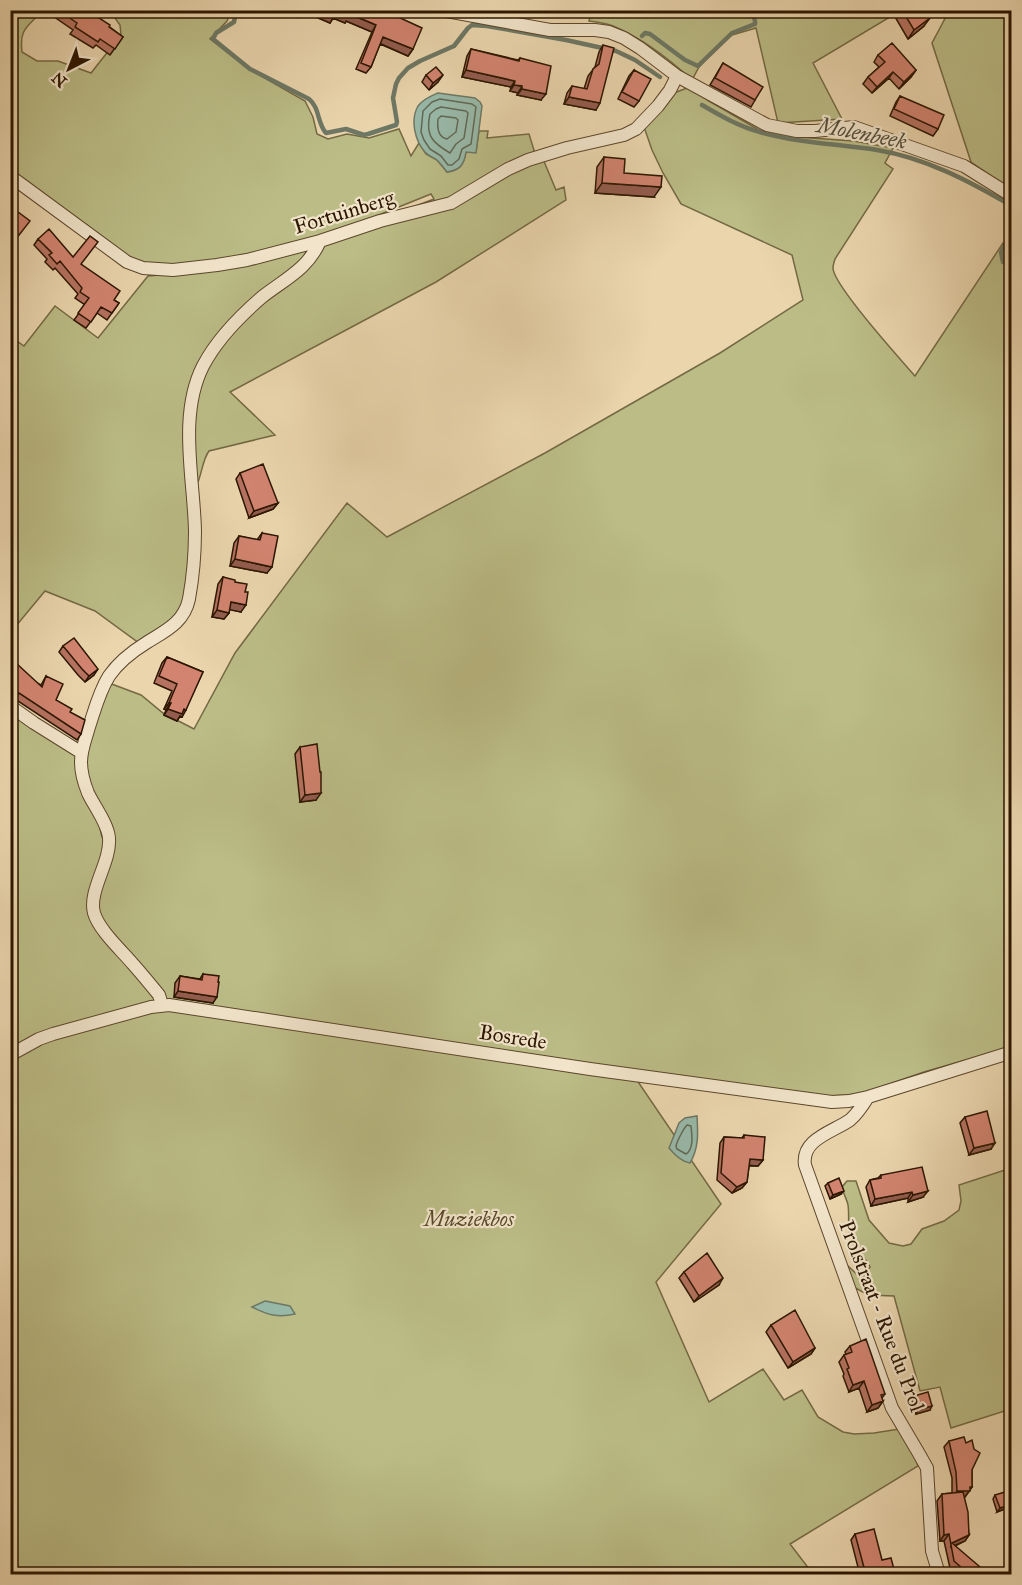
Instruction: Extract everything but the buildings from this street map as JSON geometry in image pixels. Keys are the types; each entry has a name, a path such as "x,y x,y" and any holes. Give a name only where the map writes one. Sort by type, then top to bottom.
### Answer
{"street":[{"path":"441,10 550,30 609,32 640,48 677,76 767,125 797,131 854,127 964,166 1011,196"},
{"name":"Fortuinberg","path":"10,176 128,262 143,268 173,270 217,266 320,241 380,221 451,203 508,169 528,160 624,135 636,129 658,106 677,76"},
{"path":"162,1005 159,995 99,924 94,913 93,901 108,851 109,836 88,793 82,772 81,753 98,698 110,675 116,667 176,623 182,617 188,602 195,533 189,471 191,415 193,391 203,366 234,323 312,257 320,241"},
{"path":"10,706 81,753"},
{"name":"Bosrede","path":"10,1055 53,1034 162,1005 243,1015 602,1071 832,1102 868,1097 1011,1052"},
{"name":"Prolstraat - Rue du Prol","path":"868,1097 851,1119 810,1144 804,1157 805,1164 892,1408 927,1468 932,1551 939,1575"}],"green space":[{"path":"592,10 886,10 890,17 813,63 842,119 778,123 756,28 732,35 699,67 692,80 645,43 610,25 589,21"},
{"path":"10,11 42,11 23,33 22,52 37,61 58,61 91,73 121,35 120,25 110,11 231,11 227,21 210,39 249,69 305,101 313,117 317,134 328,139 347,134 369,138 399,129 411,156 419,143 426,154 437,160 447,172 461,166 466,152 476,152 479,131 488,131 487,138 529,134 537,160 543,159 556,190 564,187 566,200 436,282 230,392 275,435 209,451 196,483 192,423 196,389 200,377 212,355 241,319 302,272 297,268 232,320 210,345 202,359 188,402 185,464 192,527 192,559 188,590 184,603 175,618 139,643 95,611 45,591 11,632 11,337 24,346 55,306 98,338 148,276 214,270 236,265 332,238 434,199 431,194 329,235 245,257 169,267 150,266 121,255 11,173"},
{"path":"949,11 1011,11 1011,190 971,162 932,43"},
{"name":"Muziekbos","path":"687,88 759,130 783,136 854,141 893,148 885,163 893,169 835,259 833,268 836,277 855,305 915,376 1003,243 1011,247 1011,1047 924,1072 863,1093 848,1095 827,1096 630,1070 721,1204 656,1282 709,1402 763,1369 784,1400 802,1390 818,1417 843,1432 874,1433 899,1429 911,1446 918,1466 790,1544 813,1574 11,1574 10,869 14,862 11,859 11,710 77,754 102,837 111,837 92,796 86,770 86,754 109,683 141,695 163,713 194,729 235,653 347,503 387,537 545,453 720,353 803,300 792,255 681,204 663,173 644,127 674,93"},
{"path":"1011,1168 1011,1409 951,1428 940,1387 920,1391 894,1296 868,1295 850,1285 844,1267 848,1266 862,1279 870,1267 851,1238 848,1205 842,1187 847,1181 856,1181 869,1220 889,1243 903,1246 911,1244 922,1229 944,1221 959,1210 961,1201 959,1185"}],"water":[{"path":"438,93 475,98 482,106 476,153 466,152 461,166 447,172 437,160 425,152 419,142 414,124 418,106"},
{"path":"697,1116 698,1134 690,1163 681,1159 669,1148 679,1123 685,1118"},
{"path":"265,1301 290,1306 295,1314 273,1315 252,1307"}],"waterway":[{"name":"Molenbeek","path":"233,10 234,22 216,33 213,39 250,69 309,99 326,133 346,129 364,135 396,125 393,98 399,78 408,68 420,61 454,46 472,25 566,40 616,51 635,60 660,77"},
{"path":"642,36 645,33 650,34 685,60 698,66 732,33 755,24 752,10"},
{"name":"Molenbeek","path":"702,105 738,124 774,136 877,150 913,159 963,179 1012,206"},
{"name":"Molenbeek","path":"1012,232 1001,252 1003,262 1012,266"}]}
